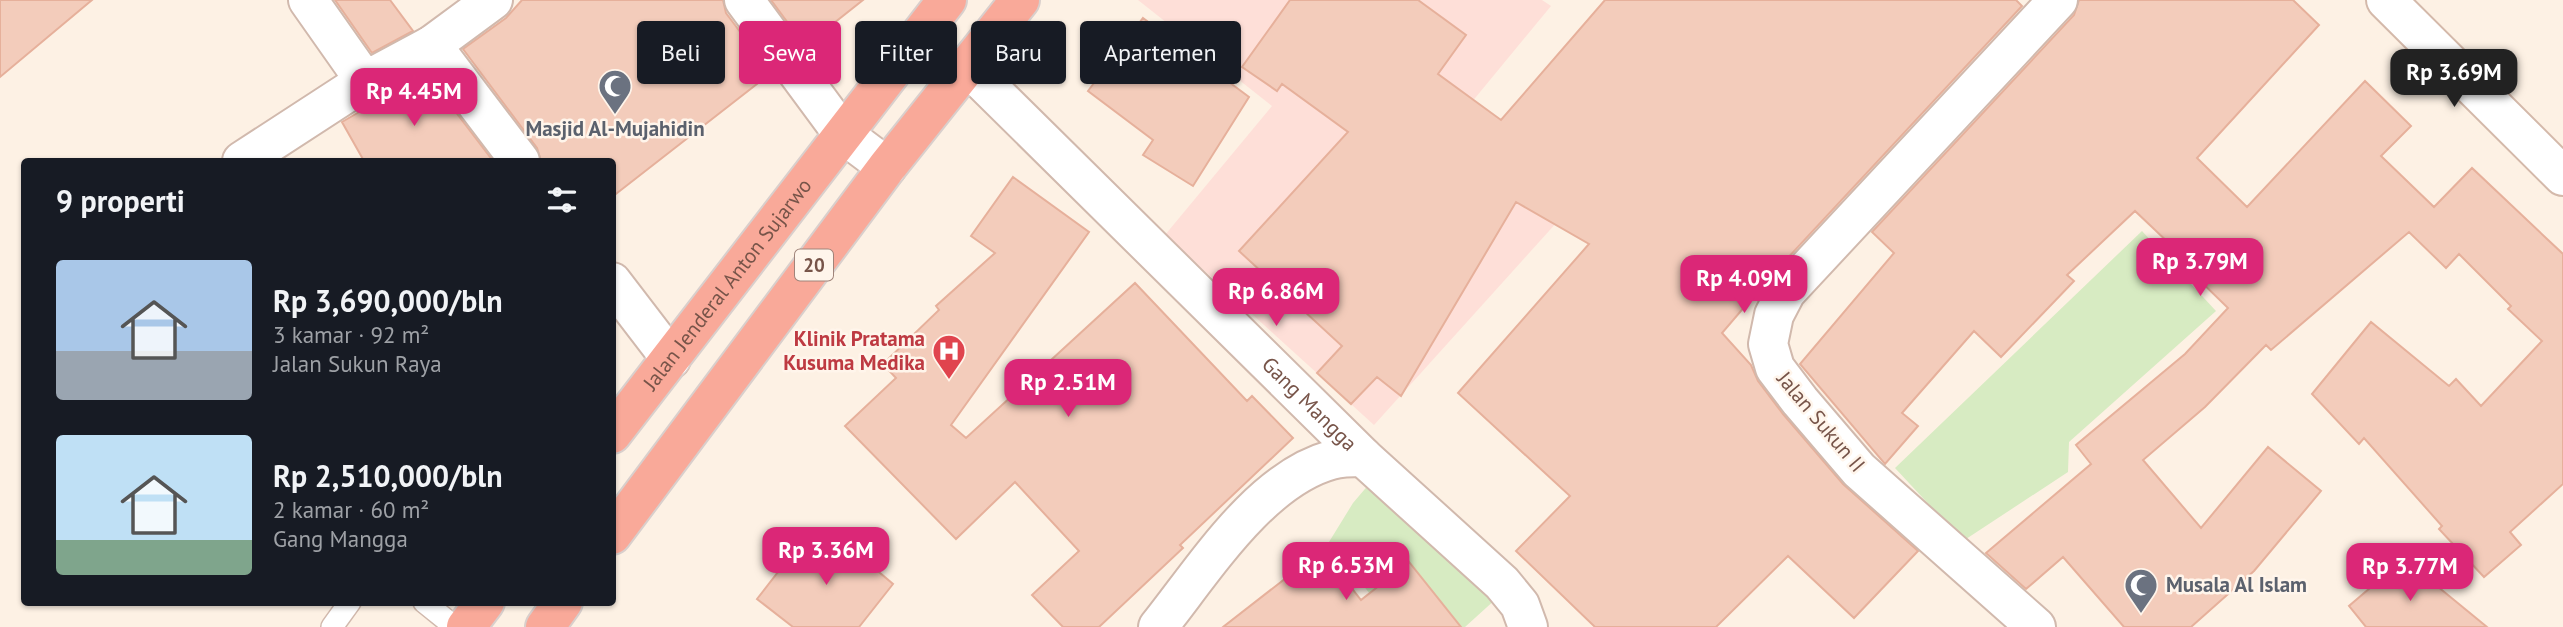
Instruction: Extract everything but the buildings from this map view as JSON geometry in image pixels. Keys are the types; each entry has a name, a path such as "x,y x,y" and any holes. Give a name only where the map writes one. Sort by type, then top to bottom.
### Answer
{"highway":[{"name":"Jalan Jenderal Anton Sujarwo","path":"616,430 947,0"},
{"name":"20","path":"616,529 887,167 1020,0"},
{"path":"466,627 482,606"},
{"path":"545,627 560,606"}],"street":[{"path":"308,0 365,81"},
{"path":"247,158 365,81 432,45 493,0"},
{"path":"744,0 843,134 887,167"},
{"name":"Jalan Sukun II","path":"2036,627 1858,470 1776,368 1768,345 1774,315 1786,292 2058,0"},
{"path":"2386,0 2563,176"},
{"path":"432,45 518,158"},
{"name":"Gang Mangga","path":"967,66 1363,457 1502,583 1520,606 1528,627"},
{"path":"616,287 671,359"},
{"path":"1158,627 1237,524 1301,471 1332,459 1363,457"}],"lane":[{"path":"332,627 348,606"},
{"path":"429,606 455,627"}],"shaded area":[{"path":"1138,0 1542,0 1551,6 1457,120 1558,221 1374,425 1165,235 1272,106 1241,81 1241,21 1165,21"}],"green space":[{"path":"2142,231 2216,311 2069,442 2068,472 1963,541 1895,468"},
{"path":"1370,483 1497,598 1465,627 1396,627 1329,542 1353,503"}],"place":[{"name":"Masjid Al-Mujahidin","path":"615,116"},
{"name":"Klinik Pratama Kusuma Medika","path":"949,381"},
{"name":"Musala Al Islam","path":"2141,615"}]}
